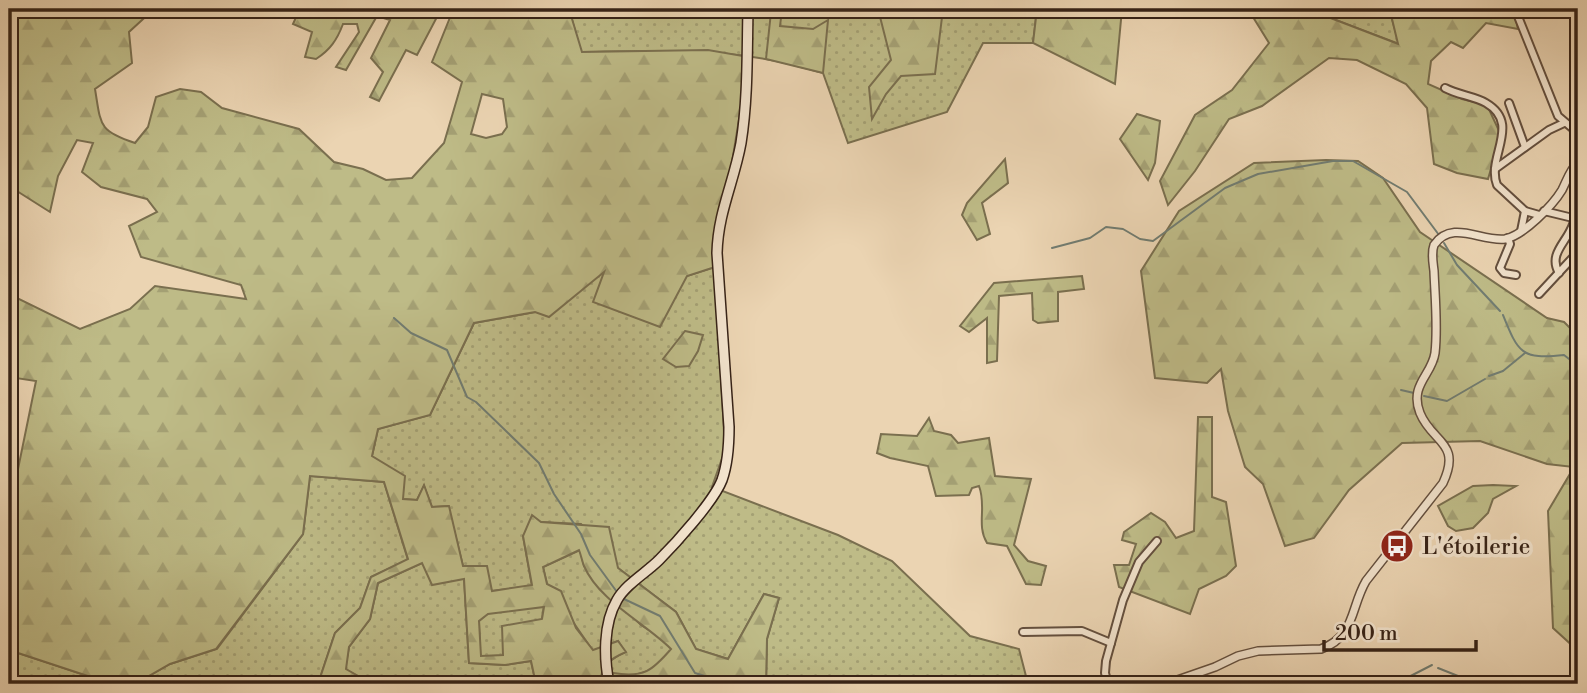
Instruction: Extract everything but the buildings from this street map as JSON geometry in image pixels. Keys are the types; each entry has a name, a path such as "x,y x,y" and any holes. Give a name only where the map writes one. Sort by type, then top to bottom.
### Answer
{"main road":[{"path":"609,684 606,668 608,628 615,603 621,594 660,559 694,520 722,482 728,453 729,427 717,232 740,146 745,113 748,9"}],"street":[{"path":"1516,9 1558,116 1578,133"},
{"path":"1577,9 1578,46"},
{"path":"1444,88 1488,104 1498,116 1503,132 1495,169 1497,185 1525,211 1577,219"},
{"path":"1509,103 1525,147"},
{"path":"1495,169 1564,123"},
{"path":"1166,684 1258,651 1312,650 1328,646 1350,625 1362,590 1373,572 1443,483 1448,472 1446,447 1421,415 1417,403 1422,378 1431,366 1436,348 1434,245 1445,234 1454,232 1503,239 1521,231 1542,213 1562,189 1570,171 1578,162"},
{"path":"1559,273 1555,263 1556,255 1577,219 1578,208"},
{"path":"1521,231 1525,211"},
{"path":"1508,238 1510,244 1500,268 1504,273 1516,275"},
{"path":"1539,294 1578,252"},
{"path":"1108,684 1105,673 1123,600 1139,562 1157,541"},
{"path":"1023,632 1082,631 1111,643"}],"green space":[{"path":"9,9 154,9 129,32 132,63 95,89 103,125 114,135 135,143 148,127 156,97 180,89 201,92 222,108 299,129 334,162 363,169 386,180 412,178 444,143 462,82 432,62 451,15 438,15 417,55 406,50 379,101 370,97 383,72 371,58 390,20 377,16 346,70 336,67 359,32 357,24 343,24 333,44 316,59 305,57 312,32 293,24 298,13 289,12 290,9 569,9 582,52 708,50 743,56 741,107 715,267 687,276 660,327 593,302 604,272 549,317 535,312 474,323 430,415 378,429 372,456 405,476 403,499 417,500 424,485 432,507 449,506 463,566 487,566 492,591 532,585 523,536 532,515 541,522 609,527 618,568 676,612 696,649 728,659 764,594 779,598 767,639 766,684 709,684 685,677 635,684 611,682 613,673 640,673 652,668 671,649 600,590 584,566 579,550 543,567 547,584 561,591 576,628 593,650 618,641 626,652 608,663 601,682 536,684 531,661 505,665 469,663 464,579 432,585 422,563 378,583 370,619 349,647 346,669 372,684 318,684 335,633 360,608 371,577 408,559 384,482 310,476 303,534 216,649 170,664 142,680 154,684 112,684 9,650 9,469 17,474 36,381 9,377 9,294 80,329 130,309 155,286 246,299 241,285 141,257 129,226 157,212 147,199 101,187 82,172 93,143 77,140 58,176 50,212 9,186","holes":["482,94 503,99 507,127 502,134 486,138 471,134","544,607 542,619 502,626 503,655 481,656 479,621 488,614"]},
{"path":"569,9 1037,9 1033,43 983,43 947,112 848,143 823,73 772,60 719,53 581,52"},
{"path":"878,9 943,9 935,74 901,76 886,94 872,119 869,87 891,60"},
{"path":"1037,9 1122,9 1115,84 1033,43"},
{"path":"1248,9 1307,9 1398,44 1392,19 1386,9 1514,9 1518,29 1486,23 1463,48 1451,42 1431,61 1428,84 1462,99 1487,105 1501,135 1488,179 1457,173 1434,164 1427,108 1406,84 1357,60 1329,58 1262,106 1229,119 1195,171 1168,205 1160,181 1195,115 1232,90 1269,43"},
{"path":"1307,9 1386,9 1392,19 1399,44"},
{"path":"782,10 780,26 813,29 828,20 823,73 766,59 771,12"},
{"path":"1137,114 1160,121 1155,163 1148,180 1120,139"},
{"path":"1005,159 1008,183 982,203 990,234 977,240 962,215 967,203"},
{"path":"1358,161 1383,178 1420,232 1547,318 1564,322 1578,336 1578,647 1575,648 1553,628 1548,511 1574,467 1547,464 1480,441 1402,443 1349,490 1314,538 1285,546 1263,484 1245,467 1228,411 1221,369 1207,383 1155,378 1141,271 1179,211 1254,163"},
{"path":"715,267 725,450 712,487 838,535 892,561 970,636 1019,649 1028,684 766,684 767,639 779,598 764,594 728,659 696,649 676,612 618,568 581,524 541,522 523,536 532,586 492,591 463,566 448,506 432,507 424,486 417,500 402,499 372,456 378,429 430,415 474,323 535,312 606,271 687,276"},
{"path":"1082,276 1084,289 1058,292 1058,321 1038,323 1033,320 1032,293 999,296 997,361 987,363 987,318 969,332 960,326 994,283"},
{"path":"685,331 703,335 689,366 676,367 663,359"},
{"path":"1198,417 1212,417 1212,497 1226,502 1236,566 1226,576 1199,589 1190,614 1119,587 1114,565 1129,565 1136,544 1122,540 1124,532 1151,513 1165,522 1176,538 1194,531"},
{"path":"929,418 934,431 951,435 958,443 989,438 995,476 1031,479 1014,545 1028,561 1046,566 1041,585 1026,584 1007,546 987,543 982,529 979,486 972,488 969,495 936,496 928,466 877,453 881,434 917,436"},
{"path":"310,476 384,482 408,560 371,577 360,608 335,633 318,684 154,684 142,680 170,664 217,649 303,534"},
{"path":"1473,486 1516,486 1493,499 1488,513 1473,528 1456,531 1448,526 1438,506"},
{"path":"580,550 584,566 641,625 660,637 672,649 654,669 612,682 631,684 588,684 601,682 608,663 625,652 618,641 593,651 547,584 543,567"},
{"path":"422,563 464,578 469,663 505,665 531,661 536,684 372,684 345,669 349,647 370,619 378,583"},
{"path":"544,606 542,619 504,656 480,656 479,621 488,613"},
{"path":"9,650 112,684 12,684"}],"waterway":[{"path":"1052,248 1090,238 1106,227 1123,229 1140,239 1153,241 1225,188 1258,174 1333,161 1353,161 1407,192 1439,235"},
{"path":"1444,243 1457,265 1500,311"},
{"path":"1503,315 1513,338 1523,351 1538,356 1564,355 1578,366"},
{"path":"394,318 411,333 447,350 467,397 476,402 539,463 554,494 581,534 590,555 617,592"},
{"path":"1489,376 1503,371 1525,353"},
{"path":"1424,396 1447,401 1485,379"},
{"path":"1401,390 1414,393"},
{"path":"624,599 660,616 695,673 731,684"},
{"path":"1395,684 1432,665"},
{"path":"1438,668 1478,684"},
{"path":"748,684 759,679 787,684"}],"place":[{"name":"L'étoilerie","path":"1397,546"}]}
